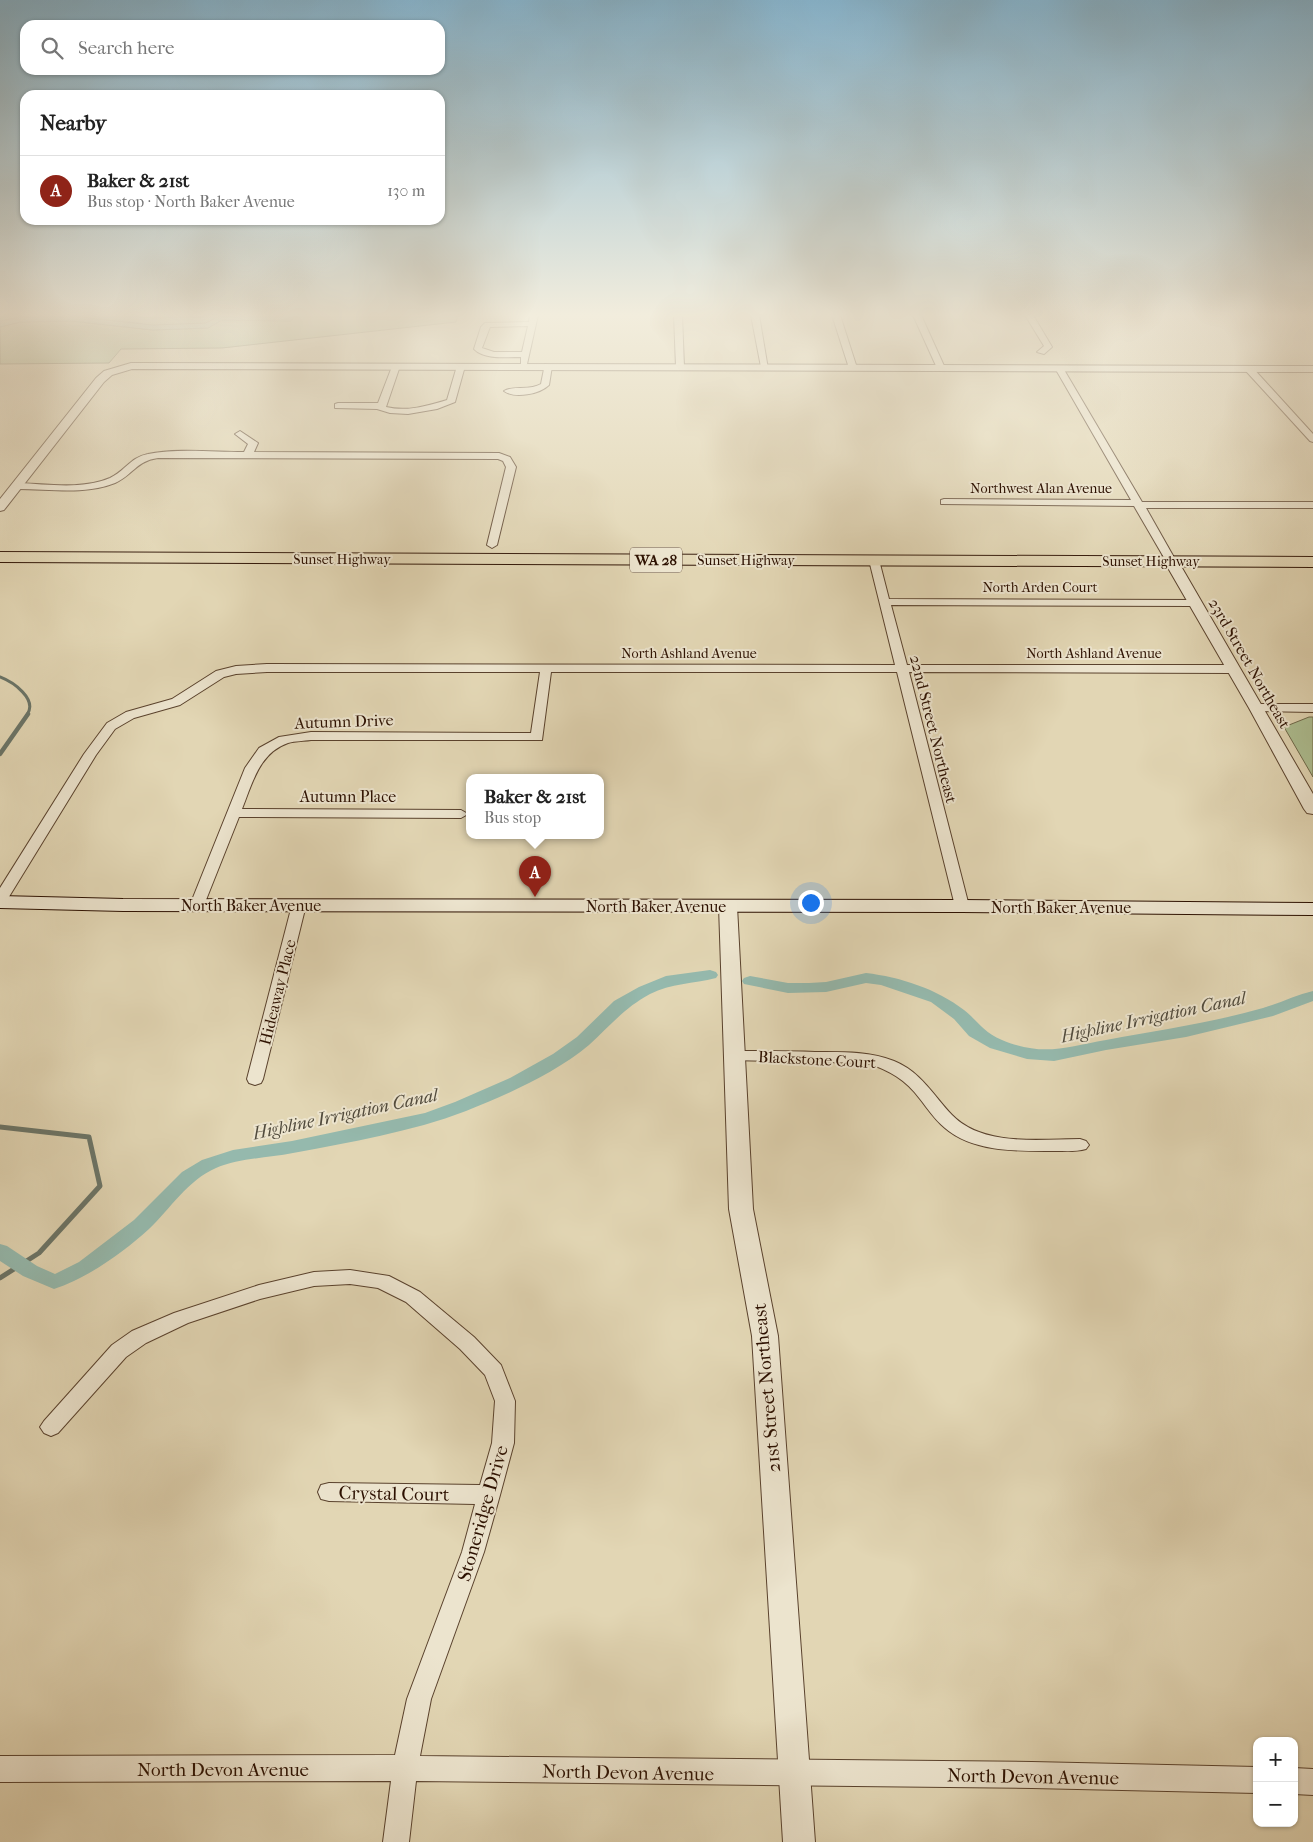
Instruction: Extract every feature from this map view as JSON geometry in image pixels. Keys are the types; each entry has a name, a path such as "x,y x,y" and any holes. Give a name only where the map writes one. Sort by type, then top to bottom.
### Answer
{"highway":[{"name":"Sunset Highway","path":"0,557 1313,562"}],"main road":[{"name":"North Baker Avenue","path":"0,901 197,905 962,906 1313,909"}],"street":[{"path":"0,507 84,401"},
{"path":"382,406 384,401"},
{"path":"382,406 381,408 390,411 421,411 451,401"},
{"path":"1079,401 1171,561"},
{"path":"1278,401 1313,439"},
{"path":"338,406 382,406"},
{"path":"240,434 253,443 248,455"},
{"path":"18,486 103,483 119,478 138,459 152,455 474,455 503,457 510,464 492,545"},
{"name":"Northwest Alan Avenue","path":"944,502 1313,505"},
{"name":"22nd Street Northeast","path":"874,560 962,906"},
{"name":"23rd Street Northeast","path":"1171,561 1257,708 1313,809"},
{"name":"North Arden Court","path":"886,602 1195,603"},
{"name":"North Ashland Avenue","path":"0,901 103,735 120,720 176,702 220,674 250,668 1233,669"},
{"name":"Autumn Drive","path":"197,905 252,768 264,751 284,740 311,736 536,737 546,668"},
{"path":"1257,708 1313,708"},
{"name":"Autumn Place","path":"234,813 461,814"},
{"name":"Hideaway Place","path":"255,1079 299,905"},
{"name":"21st Street Northeast","path":"728,906 740,1209 765,1336 799,1842"},
{"name":"Blackstone Court","path":"735,1056 866,1058 885,1062 903,1072 918,1084 941,1114 953,1126 965,1132 985,1139 1007,1143 1080,1145"},
{"name":"Stoneridge Drive","path":"51,1427 119,1351 139,1337 181,1318 259,1292 314,1279 350,1277 382,1281 413,1297 467,1343 494,1371 505,1401 503,1444 473,1552 419,1699 405,1768 396,1842"},
{"name":"Crystal Court","path":"329,1492 489,1495"},
{"name":"North Devon Avenue","path":"0,1769 405,1768 794,1774 1032,1775 1253,1780"},
{"path":"1298,1781 1313,1782"}],"green space":[{"path":"1313,717 1313,777 1284,727"}],"waterway":[{"path":"0,677 17,687 27,697 30,709 27,715"},
{"path":"0,754 28,714"},
{"name":"Highline Irrigation Canal","path":"0,1251 30,1271 54,1282 67,1278 86,1267 141,1225 188,1177 208,1164 233,1156 292,1147 428,1118 461,1106 516,1082 559,1058 583,1041 620,1005 645,990 666,981 710,975"},
{"name":"Highline Irrigation Canal","path":"750,981 788,988 809,988 826,987 866,978 883,980 937,998 960,1015 975,1032 996,1044 1027,1054 1054,1056 1106,1045 1186,1032 1267,1012 1313,996"},
{"path":"0,1127 89,1137 100,1186 39,1253 0,1278"}],"place":[{"name":"Baker & 21st","path":"535,897"}]}
